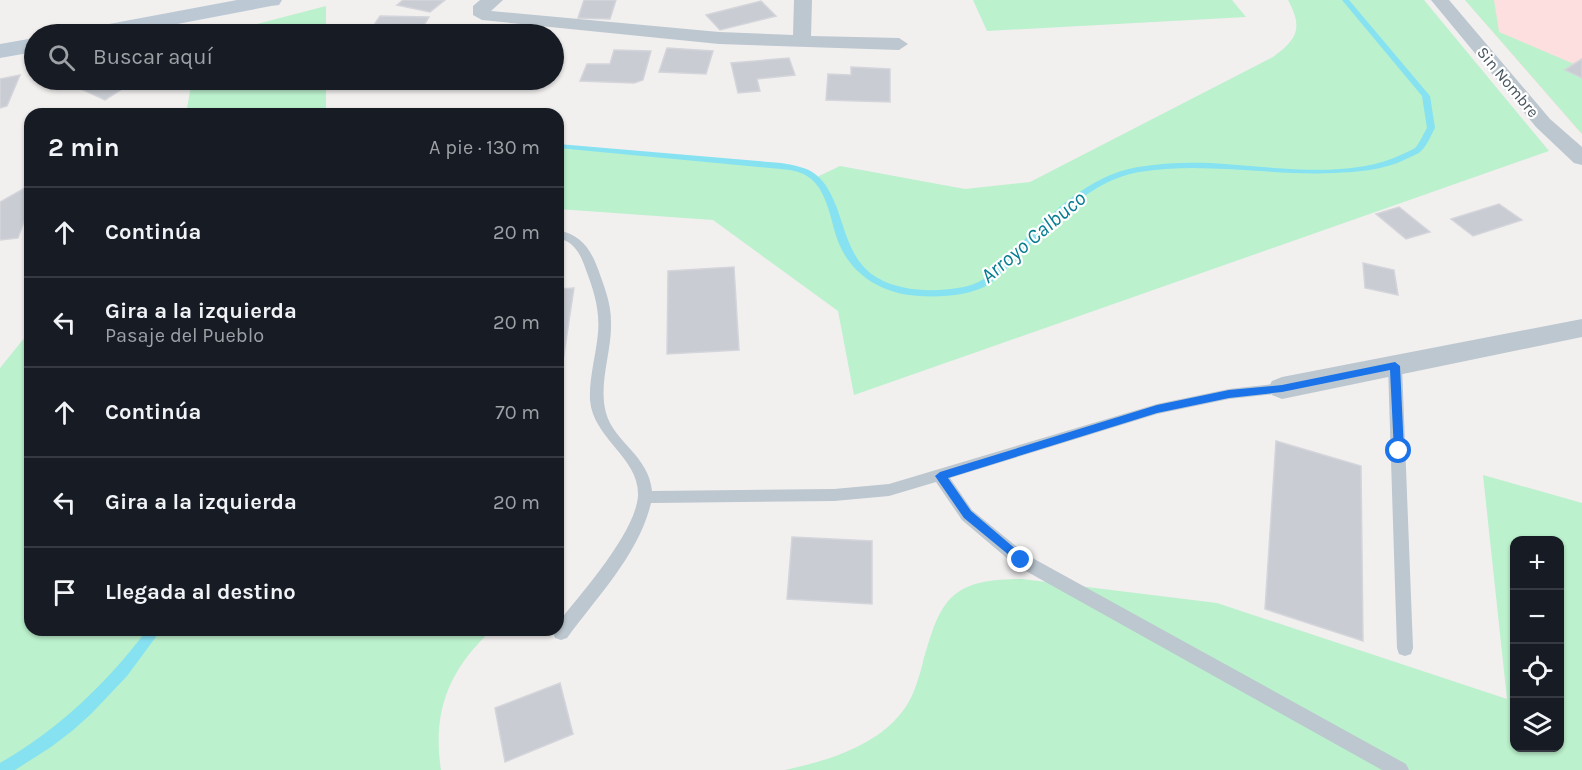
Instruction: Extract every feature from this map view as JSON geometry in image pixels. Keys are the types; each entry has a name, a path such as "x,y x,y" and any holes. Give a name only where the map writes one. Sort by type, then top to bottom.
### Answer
{"main road":[{"path":"145,24 271,0"},
{"path":"0,51 24,47"}],"street":[{"path":"494,0 482,6 482,15 719,38 899,44"},
{"path":"802,41 803,0"},
{"name":"Sin Nombre","path":"1440,0 1543,123 1582,158"},
{"path":"1282,388 1582,328"}],"lane":[{"path":"564,235 575,238 581,244 600,291 605,312 597,388 598,412 610,433 640,470 645,496 642,513 627,541 564,628"},
{"path":"1395,366 1405,648"},
{"path":"645,496 861,493 889,490 1157,409 1229,394 1282,388"},
{"path":"940,476 968,515 1021,560 1400,770"}],"shaded area":[{"path":"1465,0 1582,0 1582,134 1577,129"}],"green space":[{"path":"973,0 1232,0 1246,17 987,31"},
{"path":"1288,0 1424,0 1549,151 854,395 838,311 713,220 564,209 564,147 781,166 801,170 815,178 840,166 965,189 1030,182 1273,57 1288,44 1296,32 1296,18"},
{"path":"1465,0 1494,0 1499,32 1574,64 1565,70 1582,78 1582,134"},
{"path":"326,6 326,24 257,24"},
{"path":"190,90 326,90 326,108 187,108"},
{"path":"24,338 24,636 486,636 465,660 447,693 439,729 441,770 0,770 0,368"},
{"path":"1483,475 1582,503 1582,770 785,770 849,751 878,735 891,724 906,707 912,696 928,643 942,609 963,589 978,583 1022,579 1217,603 1507,699"}],"building":[{"path":"403,0 445,0 430,12 397,5"},
{"path":"584,0 616,0 610,19 578,18"},
{"path":"761,1 776,16 720,30 706,15"},
{"path":"380,16 429,17 425,24 375,24"},
{"path":"667,48 713,51 706,74 659,72"},
{"path":"614,50 651,51 643,80 634,83 580,81 587,64 610,64"},
{"path":"789,58 795,75 757,79 760,91 738,93 731,63"},
{"path":"1582,59 1582,78 1565,70 1574,64"},
{"path":"851,67 890,69 890,102 826,100 828,74 851,75"},
{"path":"20,75 7,106 0,108 0,79"},
{"path":"83,90 120,90 105,100"},
{"path":"24,188 24,222 18,238 0,240 0,202"},
{"path":"1499,204 1522,220 1473,236 1451,219"},
{"path":"1399,207 1430,232 1406,239 1376,214"},
{"path":"1363,263 1394,270 1398,295 1365,288"},
{"path":"734,267 739,350 667,354 668,271"},
{"path":"574,288 564,354 564,289"},
{"path":"1276,441 1361,466 1363,641 1265,609"},
{"path":"792,537 872,541 872,604 787,599"},
{"path":"560,683 573,734 505,762 495,708"}],"waterway":[{"name":"Arroyo Calbuco","path":"564,147 781,166 803,171 821,185 830,202 846,249 857,266 872,278 908,292 947,292 966,289 984,283 1049,221 1085,192 1123,173 1176,166 1311,172 1352,170 1389,164 1417,150 1431,128 1426,96 1345,0"},
{"name":"Arroyo Calbuco","path":"1,770 46,742 87,709 123,672 150,636"}],"route":[{"path":"1021,560 1001,546 968,515 954,499 940,476 1157,409 1229,394 1282,388 1395,366 1399,451"}]}
